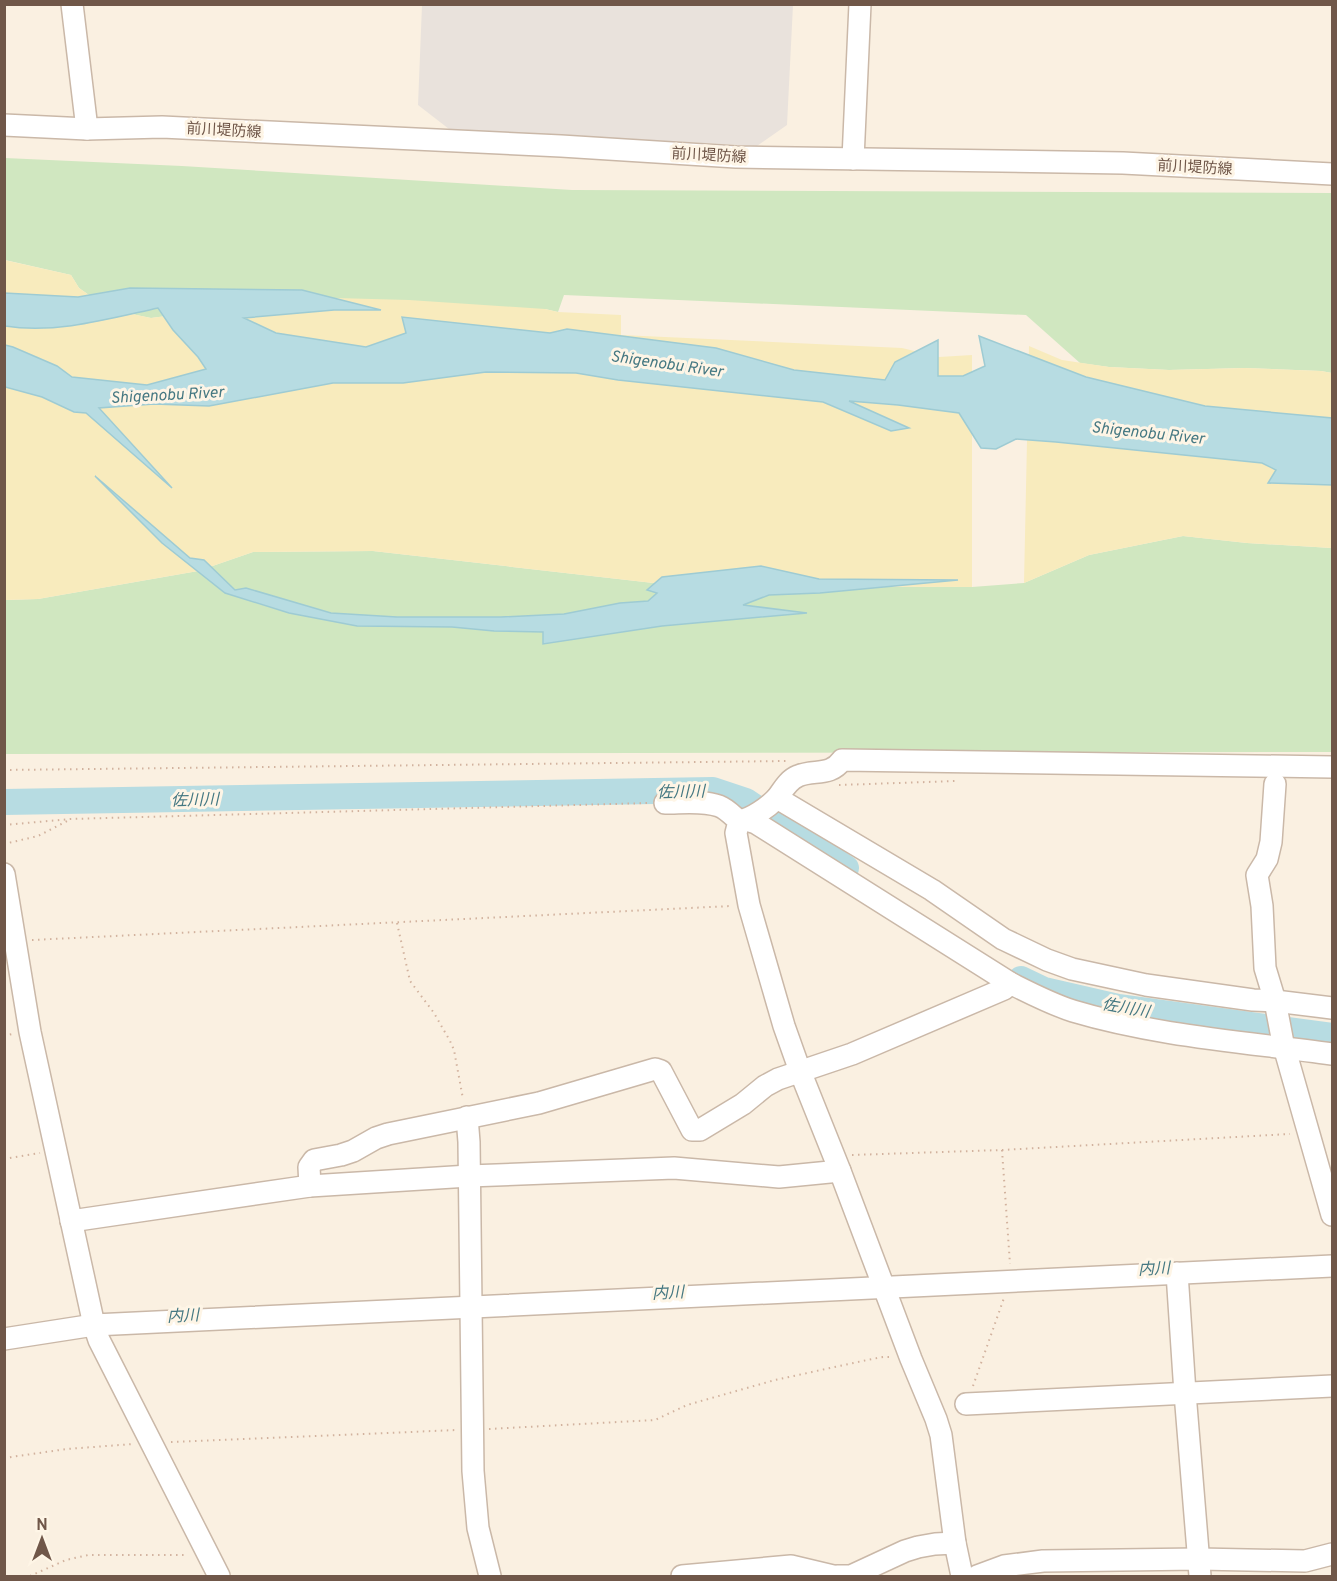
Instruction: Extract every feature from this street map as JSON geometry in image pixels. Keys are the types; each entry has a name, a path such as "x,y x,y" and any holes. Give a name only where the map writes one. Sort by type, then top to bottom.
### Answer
{"street":[{"path":"72,4 87,129"},
{"path":"853,159 861,4"},
{"name":"前川堤防線","path":"4,124 87,129 162,127 561,146 736,157 1123,163 1332,174"},
{"path":"962,1576 955,1543 941,1435 784,1026 749,905 736,827 775,800 797,777 837,767 842,760 1332,767"},
{"path":"1275,784 1271,842 1267,859 1257,875 1262,906 1265,968 1276,1003 1283,1045 1332,1215"},
{"path":"775,800 932,890 1003,939 1047,960 1072,969 1146,985 1276,1003 1332,1008"},
{"path":"665,803 718,806 756,824 1010,983 1072,1010 1175,1034 1283,1045 1332,1053"},
{"path":"4,874 30,1032 94,1325 99,1340 150,1443 219,1576"},
{"path":"310,1186 309,1167 314,1160 353,1151 376,1137 539,1103 655,1069 661,1071 692,1130 700,1131 778,1079 852,1054 1004,989 1010,983"},
{"path":"467,1117 474,1493 478,1528 490,1576"},
{"path":"71,1221 310,1186 469,1176 674,1168 779,1177 837,1164"},
{"path":"4,1339 94,1325 1332,1266"},
{"path":"1177,1273 1200,1568"},
{"path":"966,1404 1332,1386"},
{"path":"682,1576 791,1566 835,1576 851,1576 905,1551 935,1544 955,1543"},
{"path":"976,1576 1023,1562 1200,1568 1305,1560 1332,1554"}],"path":[{"path":"4,770 794,761"},
{"path":"837,786 859,783 958,780"},
{"path":"4,825 71,819 665,803"},
{"path":"4,844 38,836 71,819"},
{"path":"16,941 749,905"},
{"path":"397,923 410,981 434,1013 454,1050 467,1117"},
{"path":"837,1164 1002,1150 1310,1133"},
{"path":"4,1159 57,1151"},
{"path":"4,1458 67,1449 150,1443 655,1420 687,1405 776,1380 884,1357 911,1359"},
{"path":"30,1576 66,1560 88,1555 209,1555"}],"shaded area":[{"path":"422,5 793,5 787,125 757,146 449,129 418,105"}],"green space":[{"path":"5,158 182,166 572,190 1332,193 1332,373 1245,368 1169,370 1080,363 1026,315 564,295 558,312 545,309 213,310 151,318 122,312 96,300 79,288 71,275 5,260"},
{"path":"1183,536 1247,543 1332,548 1332,752 5,754 4,600 38,599 198,571 253,552 373,551 680,586 972,587 1024,583 1089,555"}],"sand":[{"path":"4,260 71,275 79,288 96,300 122,312 151,318 335,298 409,300 621,315 621,335 902,348 939,357 972,355 972,587 680,586 373,551 253,552 198,571 38,599 5,600"},
{"path":"1029,346 1062,360 1109,367 1169,370 1245,368 1332,373 1332,548 1247,543 1183,536 1089,555 1024,583"}],"water":[{"name":"Shigenobu River","path":"130,288 302,290 381,310 334,310 244,318 276,333 366,347 406,333 402,317 550,333 567,329 716,348 794,370 885,380 895,362 938,340 938,376 963,376 985,366 979,336 1086,377 1205,406 1332,418 1332,485 1268,483 1276,470 1262,463 1016,439 996,449 981,448 959,413 849,401 909,428 891,431 823,402 618,380 576,373 486,372 403,383 333,383 209,406 154,404 99,408 172,488 86,413 74,412 42,397 5,387 5,345 57,366 72,377 147,385 206,369 173,330 158,308 63,327 5,326 5,293 78,297"},
{"path":"95,476 190,558 204,560 235,590 246,588 331,613 397,617 501,617 564,614 620,603 648,601 657,593 647,590 662,577 761,566 819,579 958,580 820,593 769,595 743,605 807,613 662,626 543,644 543,632 452,627 357,626 289,613 225,593 162,543"}],"waterway":[{"name":"佐川川","path":"4,802 713,790 746,801 846,868"},
{"name":"佐川川","path":"1021,979 1044,990 1118,1007 1332,1036"}],"water label":[{"name":"内川","path":"1154,1268"},
{"name":"内川","path":"668,1292"},
{"name":"内川","path":"183,1315"}]}
